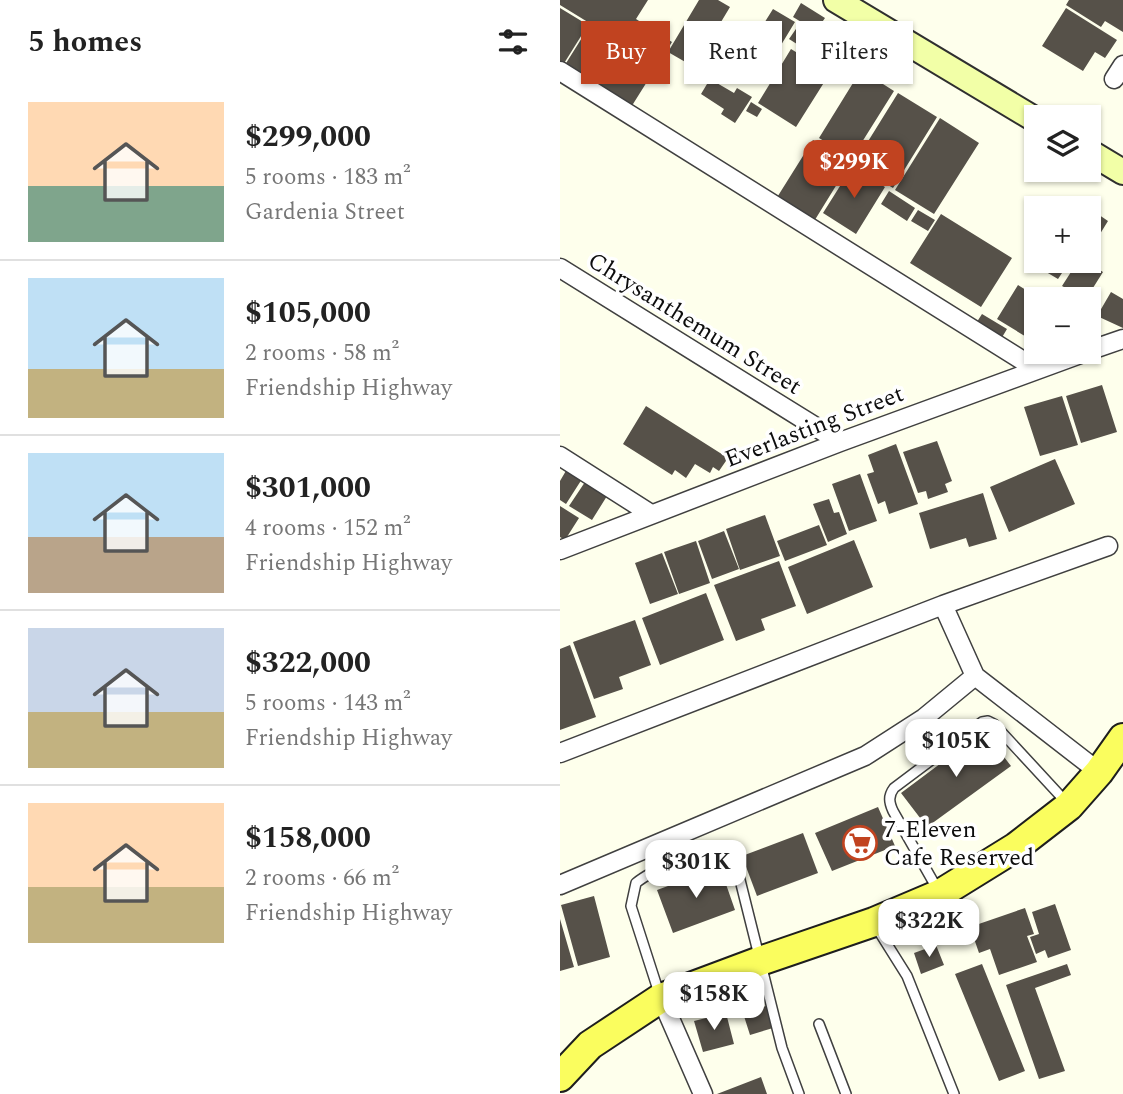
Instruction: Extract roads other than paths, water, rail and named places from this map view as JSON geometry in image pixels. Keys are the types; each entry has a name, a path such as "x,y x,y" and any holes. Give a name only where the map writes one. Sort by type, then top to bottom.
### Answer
{"main road":[{"path":"836,0 1024,113"},
{"path":"1101,159 1123,172"},
{"path":"560,1077 590,1045 661,998 873,922 940,894 1016,847 1069,806 1099,772 1123,738"}],"street":[{"path":"560,71 1036,369"},
{"name":"Chrysanthemum Street","path":"560,268 839,442"},
{"name":"Everlasting Street","path":"1101,346 1123,339"},
{"name":"Everlasting Street","path":"560,550 1050,364"},
{"path":"560,456 651,514"},
{"path":"560,752 943,605 1108,546"},
{"path":"943,605 975,676 1099,772"},
{"path":"560,885 865,756 924,718 975,676"},
{"path":"661,998 703,1094"}],"lane":[{"path":"940,894 893,811 890,794 894,788 982,722 993,724 1069,806"},
{"path":"661,998 631,906 632,892 636,883 648,874 705,849 718,847 728,852 735,860 782,1048 799,1094"},
{"path":"873,922 907,976 954,1094"},
{"path":"818,1024 846,1094"}],"place":[{"name":"7-Eleven Cafe Reserved","path":"860,843"}]}
